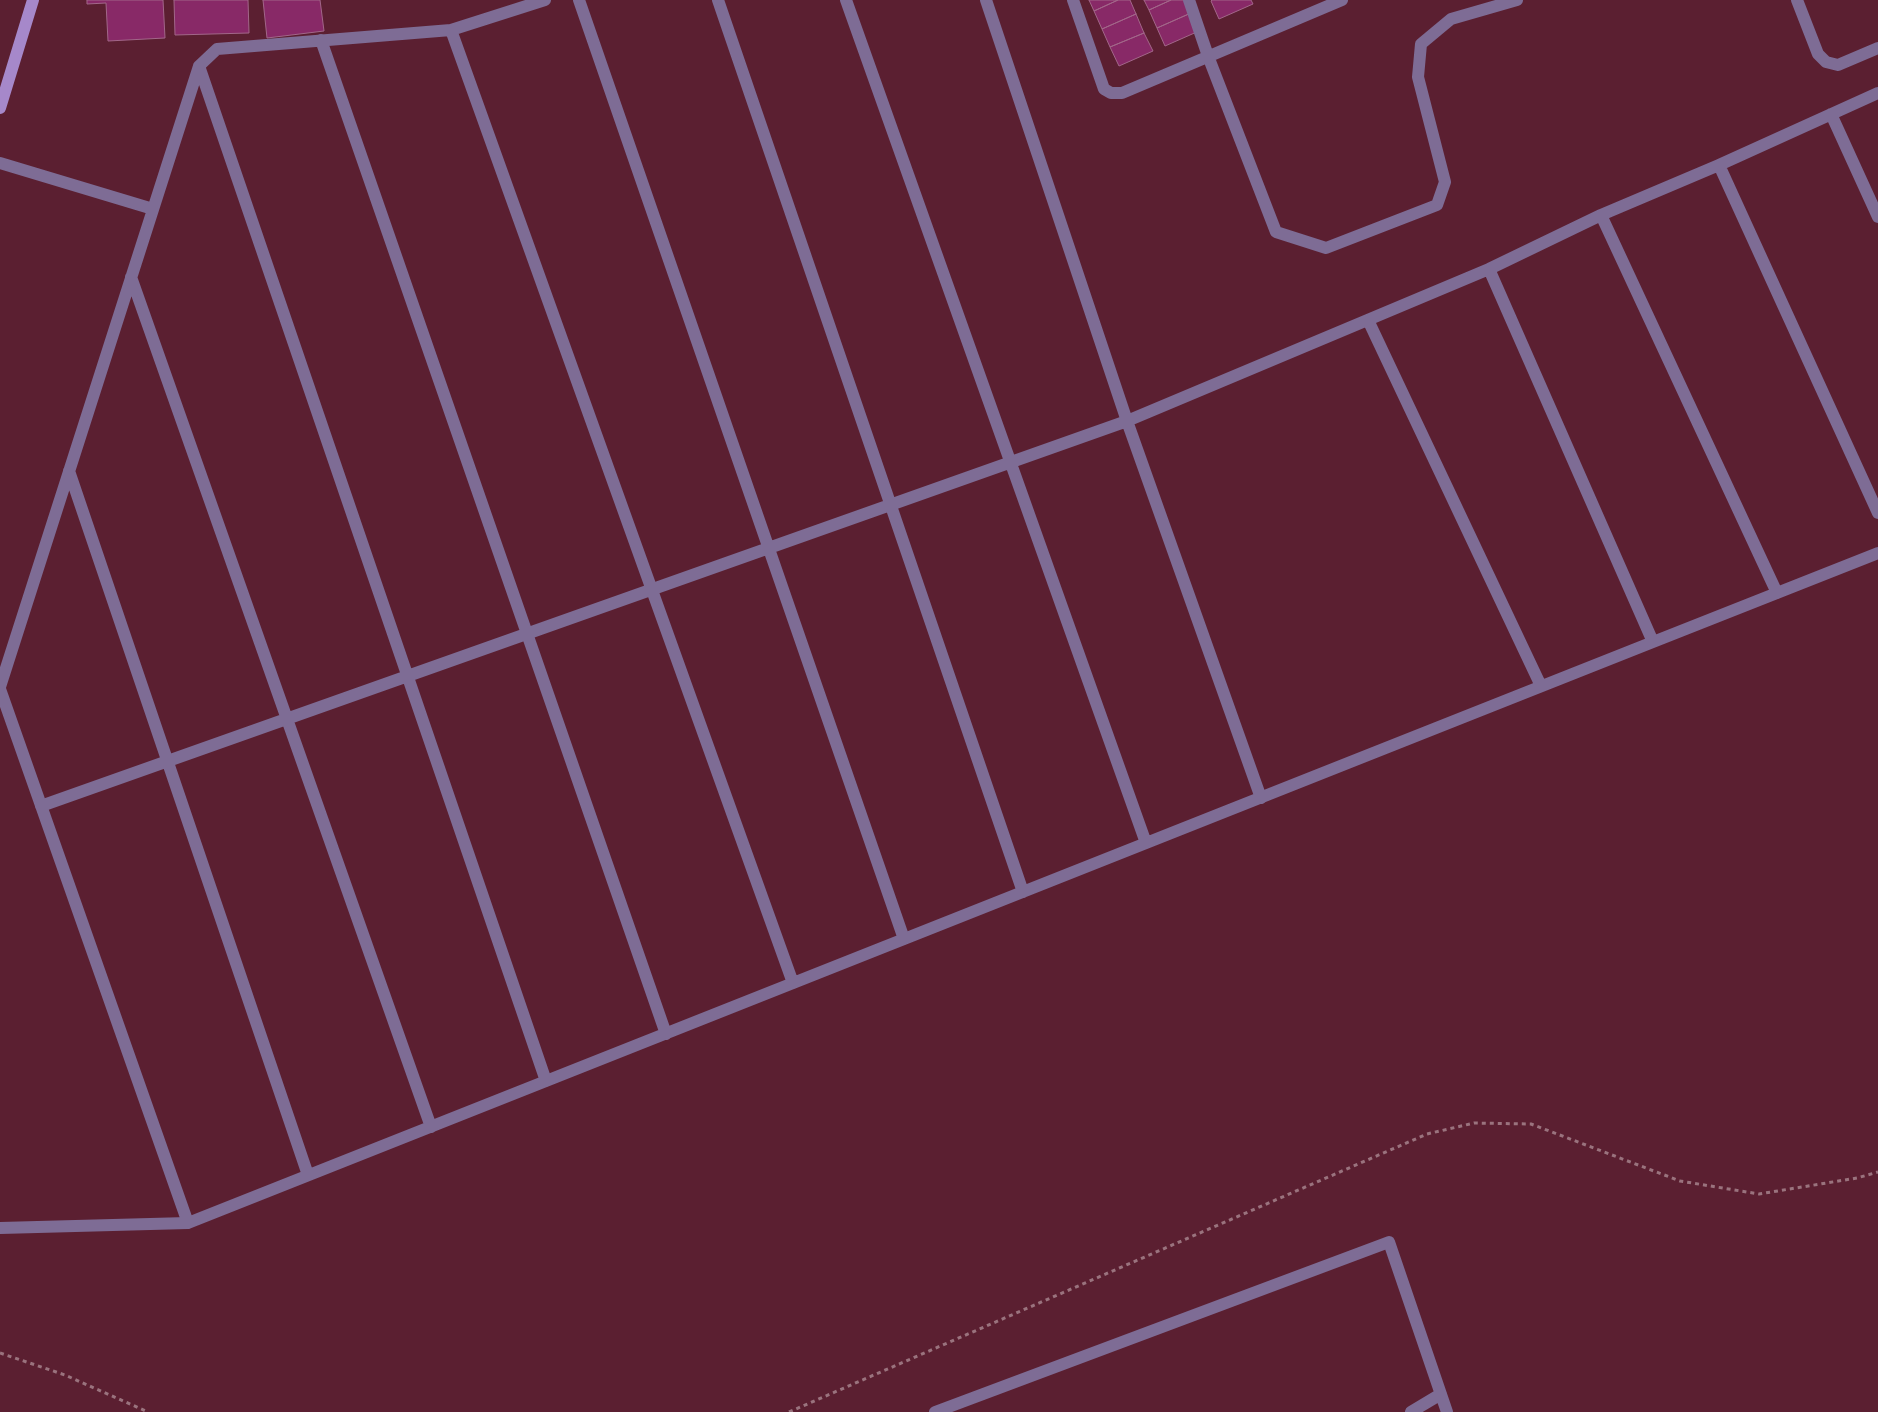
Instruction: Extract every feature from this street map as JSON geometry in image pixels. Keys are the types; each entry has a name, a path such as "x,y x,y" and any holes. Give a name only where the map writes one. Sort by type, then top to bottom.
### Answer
{"main road":[{"path":"0,108 33,0"}],"street":[{"path":"188,1223 0,688 199,66 217,49 451,30 545,0"},
{"path":"579,0 904,939"},
{"path":"718,0 1023,892"},
{"path":"846,0 1146,843"},
{"path":"986,0 1127,421 1261,798"},
{"path":"1073,0 1104,89 1111,93 1122,93 1322,4 1342,0"},
{"path":"1189,0 1208,56 1276,232 1326,248 1437,206 1445,182 1418,76 1421,44 1451,19 1517,0"},
{"path":"1796,0 1818,54 1826,62 1838,65 1878,48"},
{"path":"451,30 793,983"},
{"path":"321,40 666,1034"},
{"path":"199,66 546,1081"},
{"path":"41,806 1127,421 1490,269 1601,215 1720,165 1878,93"},
{"path":"1831,114 1878,217"},
{"path":"0,163 153,209"},
{"path":"1720,165 1878,512"},
{"path":"1601,215 1777,593"},
{"path":"1490,269 1653,642"},
{"path":"131,277 431,1127"},
{"path":"1368,320 1541,686"},
{"path":"69,471 308,1175"},
{"path":"0,1228 188,1223 1878,553"},
{"path":"935,1412 1389,1242 1446,1412"},
{"path":"1411,1412 1441,1394"}],"path":[{"path":"789,1412 1427,1134 1474,1123 1531,1124 1680,1181 1759,1194 1857,1178 1878,1172"},
{"path":"0,1353 65,1375 148,1412"}],"building":[{"path":"87,0 163,0 165,38 108,41 106,3 87,4"},
{"path":"174,0 248,0 249,33 175,35"},
{"path":"263,0 320,0 324,31 267,38"},
{"path":"1089,0 1118,0 1094,11"},
{"path":"1118,0 1130,0 1136,14 1102,29 1094,11"},
{"path":"1144,0 1171,0 1149,10"},
{"path":"1171,0 1185,0 1191,13 1157,28 1149,10"},
{"path":"1212,0 1251,0 1253,4 1219,19"},
{"path":"1191,13 1199,31 1165,46 1157,28"},
{"path":"1136,14 1144,33 1110,47 1102,29"},
{"path":"1144,33 1153,51 1119,66 1110,47"}]}
